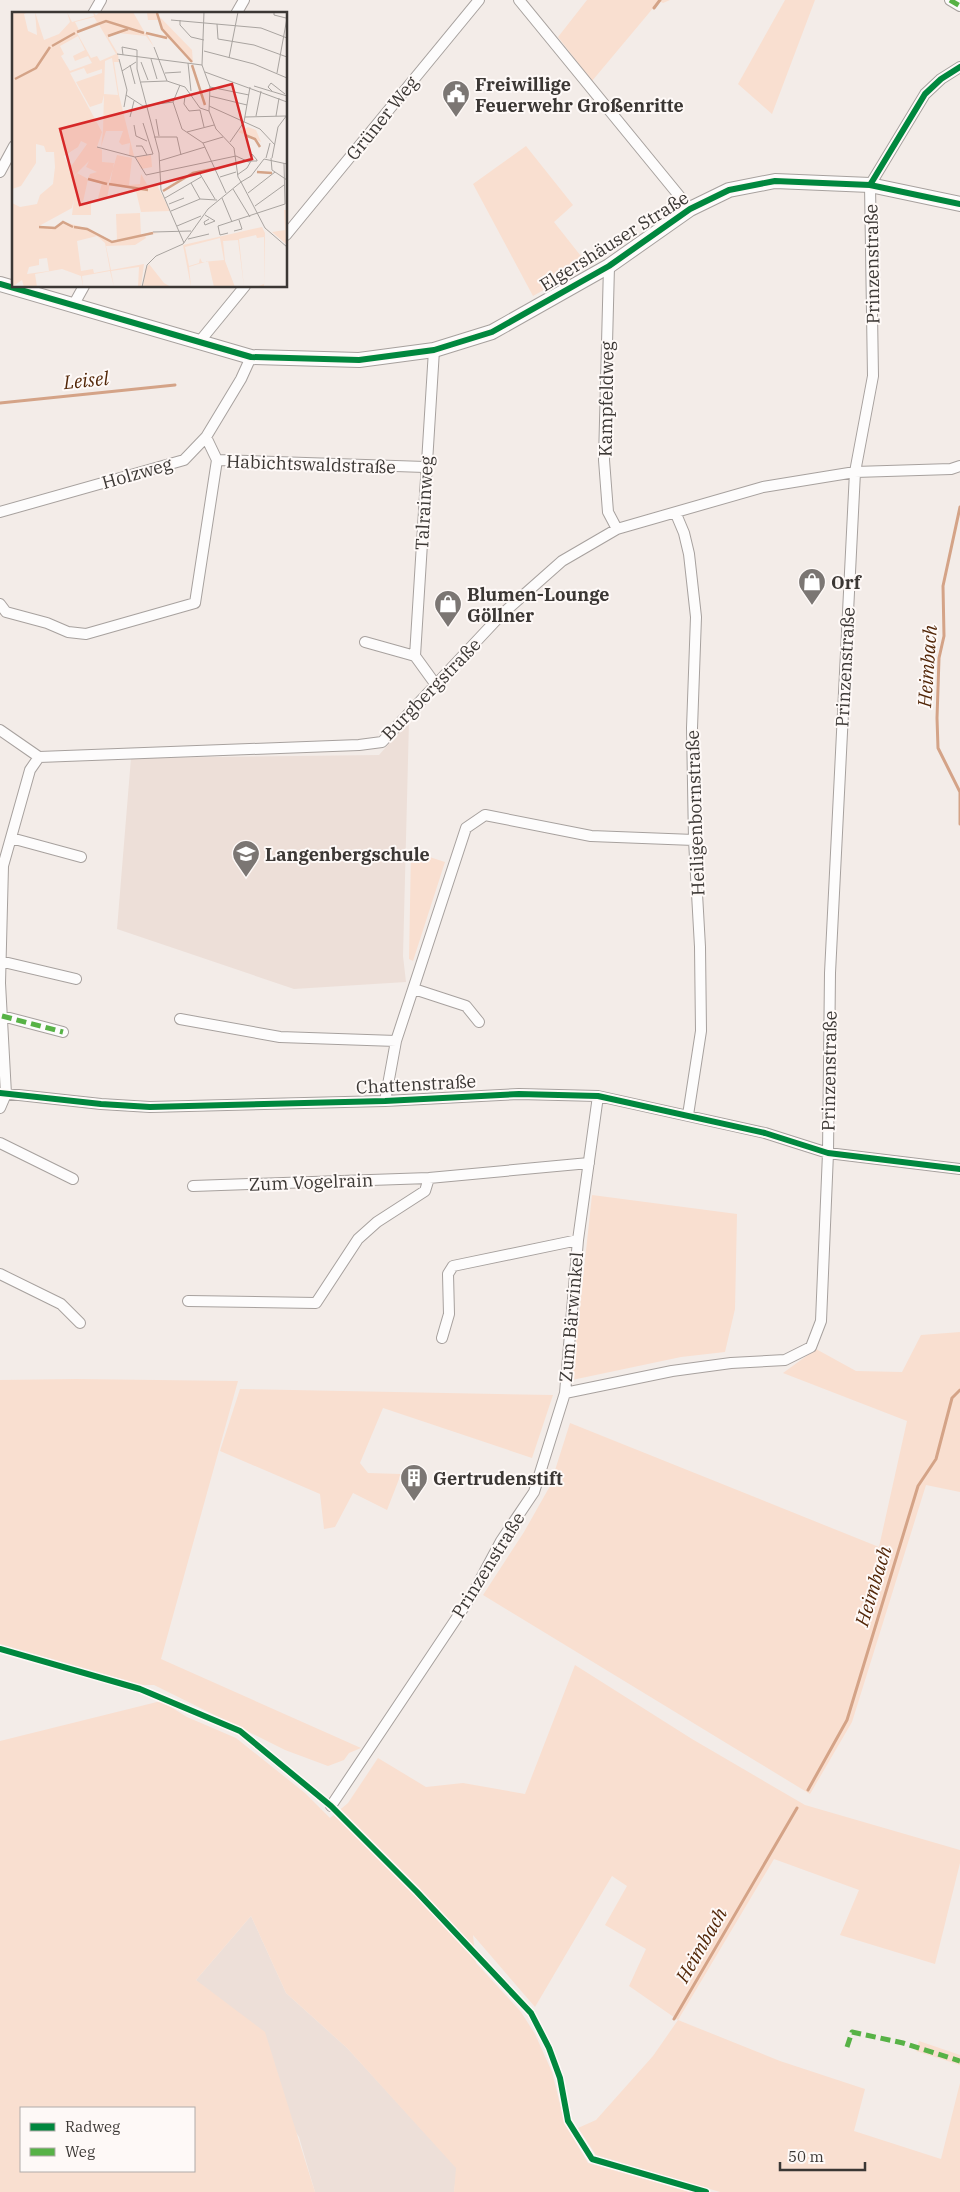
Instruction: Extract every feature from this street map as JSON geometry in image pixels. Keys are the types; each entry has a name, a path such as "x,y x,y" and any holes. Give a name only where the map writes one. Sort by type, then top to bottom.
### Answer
{"street":[{"path":"94,12 101,0"},
{"path":"237,12 244,0"},
{"name":"Grüner Weg","path":"288,233 479,0"},
{"path":"519,0 690,209"},
{"path":"950,0 960,6"},
{"path":"870,186 925,94 941,79 960,66"},
{"path":"0,172 12,150"},
{"name":"Elgershäuser Straße","path":"15,288 251,357 358,360 434,350 492,332 609,266 690,209 730,190 775,180 870,186 960,204"},
{"name":"Prinzenstraße","path":"331,1806 472,1595 501,1541 534,1492 565,1393 672,1371 731,1362 785,1360 810,1347 821,1321 828,1153 830,973 855,472 873,376 870,186"},
{"name":"Kampfeldweg","path":"609,266 604,460 608,512 616,529"},
{"path":"74,304 83,288"},
{"path":"200,341 243,288"},
{"name":"Talrainweg","path":"415,656 425,467 434,350"},
{"name":"Holzweg","path":"0,512 184,460 206,437 241,379 251,357"},
{"path":"206,437 217,460"},
{"name":"Habichtswaldstraße","path":"0,604 6,612 47,623 68,632 86,634 195,603 217,460 425,467"},
{"name":"Burgbergstraße","path":"38,757 359,746 382,742 501,615 562,561 616,529 648,519 676,514 763,487 855,472 952,469 960,466"},
{"name":"Heiligenbornstraße","path":"676,514 690,554 696,617 692,728 694,840 700,947 701,1032 688,1115"},
{"path":"365,642 415,656 436,685"},
{"path":"0,730 38,757 30,770 3,866 0,960 3,1093 0,1108"},
{"path":"385,1101 396,1041 466,828 485,815 591,836 694,840"},
{"path":"11,838 81,857"},
{"path":"0,960 76,979"},
{"path":"414,989 466,1006 479,1022"},
{"path":"2,1016 63,1032"},
{"path":"180,1019 280,1037 396,1041"},
{"name":"Chattenstraße","path":"3,1093 101,1104 150,1107 385,1101 519,1094 598,1096 765,1133 828,1153 960,1169"},
{"name":"Zum Bärwinkel","path":"565,1393 578,1240 598,1096"},
{"path":"0,1143 74,1179"},
{"name":"Zum Vogelrain","path":"193,1186 429,1178 589,1163"},
{"path":"188,1301 316,1303 358,1239 377,1222 425,1191 429,1178"},
{"name":"Zum Bärwinkel","path":"442,1338 449,1314 448,1274 453,1266 578,1240"},
{"path":"0,1274 61,1304 80,1323"}],"shaded area":[{"path":"587,0 670,0 663,3 659,1 592,81 558,37"},
{"path":"785,0 815,0 772,114 738,84"},
{"path":"526,146 573,205 554,222 588,265 533,296 473,184"},
{"name":"Langenbergschule","path":"409,721 403,956 406,982 294,989 117,929 131,758 379,755"},
{"path":"411,851 445,862 413,961 409,959"},
{"path":"592,1195 737,1214 735,1309 725,1352 681,1357 572,1380"},
{"path":"960,1332 960,1492 926,1485 852,1722 810,1794 483,1595 524,1532 550,1486 570,1423 879,1547 907,1421 783,1373 816,1349 856,1371 902,1372 921,1335"},
{"path":"0,1380 238,1381 161,1659 361,1748 349,1753 344,1760 328,1766 285,1750 154,1685 143,1685 0,1644"},
{"path":"240,1389 553,1395 532,1458 383,1408 360,1463 368,1473 401,1474 387,1510 353,1493 335,1527 324,1529 320,1494 220,1451"},
{"path":"575,1665 692,1739 805,1805 960,1850 960,1863 935,1964 840,1935 859,1890 774,1859 678,2020 629,1986 646,1949 605,1925 627,1886 612,1876 535,2007 473,1935 476,1963 521,2012 535,2034 552,2072 565,2124 588,2163 690,2192 454,2192 456,2168 347,2048 286,1993 251,1916 196,1980 265,2032 315,2192 0,2192 0,1741 161,1701 187,1717 236,1738 305,1793 330,1818 348,1803 378,1758 426,1787 463,1783 525,1794"},
{"path":"251,1916 286,1993 347,2048 457,2168 454,2192 315,2192 299,2137 196,1980"},
{"path":"678,2020 780,2061 865,2089 854,2131 941,2159 960,2083 960,2192 720,2192 596,2155 578,2128 596,2120 653,2056"},
{"path":"919,2041 960,2055 960,2065 916,2051"}],"waterway":[{"name":"Leisel","path":"654,8 660,0"},
{"name":"Leisel","path":"0,403 175,385"},
{"name":"Heimbach","path":"960,507 943,586 944,636 939,658 937,718 938,748 960,792 960,824"},
{"name":"Heimbach","path":"808,1790 847,1720 918,1486 936,1459 952,1398 960,1390"},
{"name":"Heimbach","path":"674,2019 797,1808"}],"marked path":[{"path":"950,0 960,6"},
{"path":"2,1016 63,1032"},
{"path":"847,2047 852,2032 903,2043 960,2061"}],"cycle path":[{"path":"870,185 925,94 941,79 960,67"},
{"path":"14,288 251,357 359,360 434,350 492,332 609,266 690,209 729,190 775,181 870,185 960,204"},
{"path":"0,284 12,287"},
{"path":"0,1093 101,1104 150,1107 385,1101 519,1094 598,1096 765,1133 828,1153 960,1169"},
{"path":"0,1649 140,1689 240,1731 331,1806 417,1892 531,2013 549,2048 560,2078 568,2121 592,2159 706,2192"}],"place":[{"name":"Freiwillige Feuerwehr Großenritte","path":"456,118"},
{"name":"Orf","path":"812,606"},
{"name":"Blumen-Lounge Göllner","path":"448,628"},
{"name":"Langenbergschule","path":"246,878"},
{"name":"Gertrudenstift","path":"414,1502"}]}
